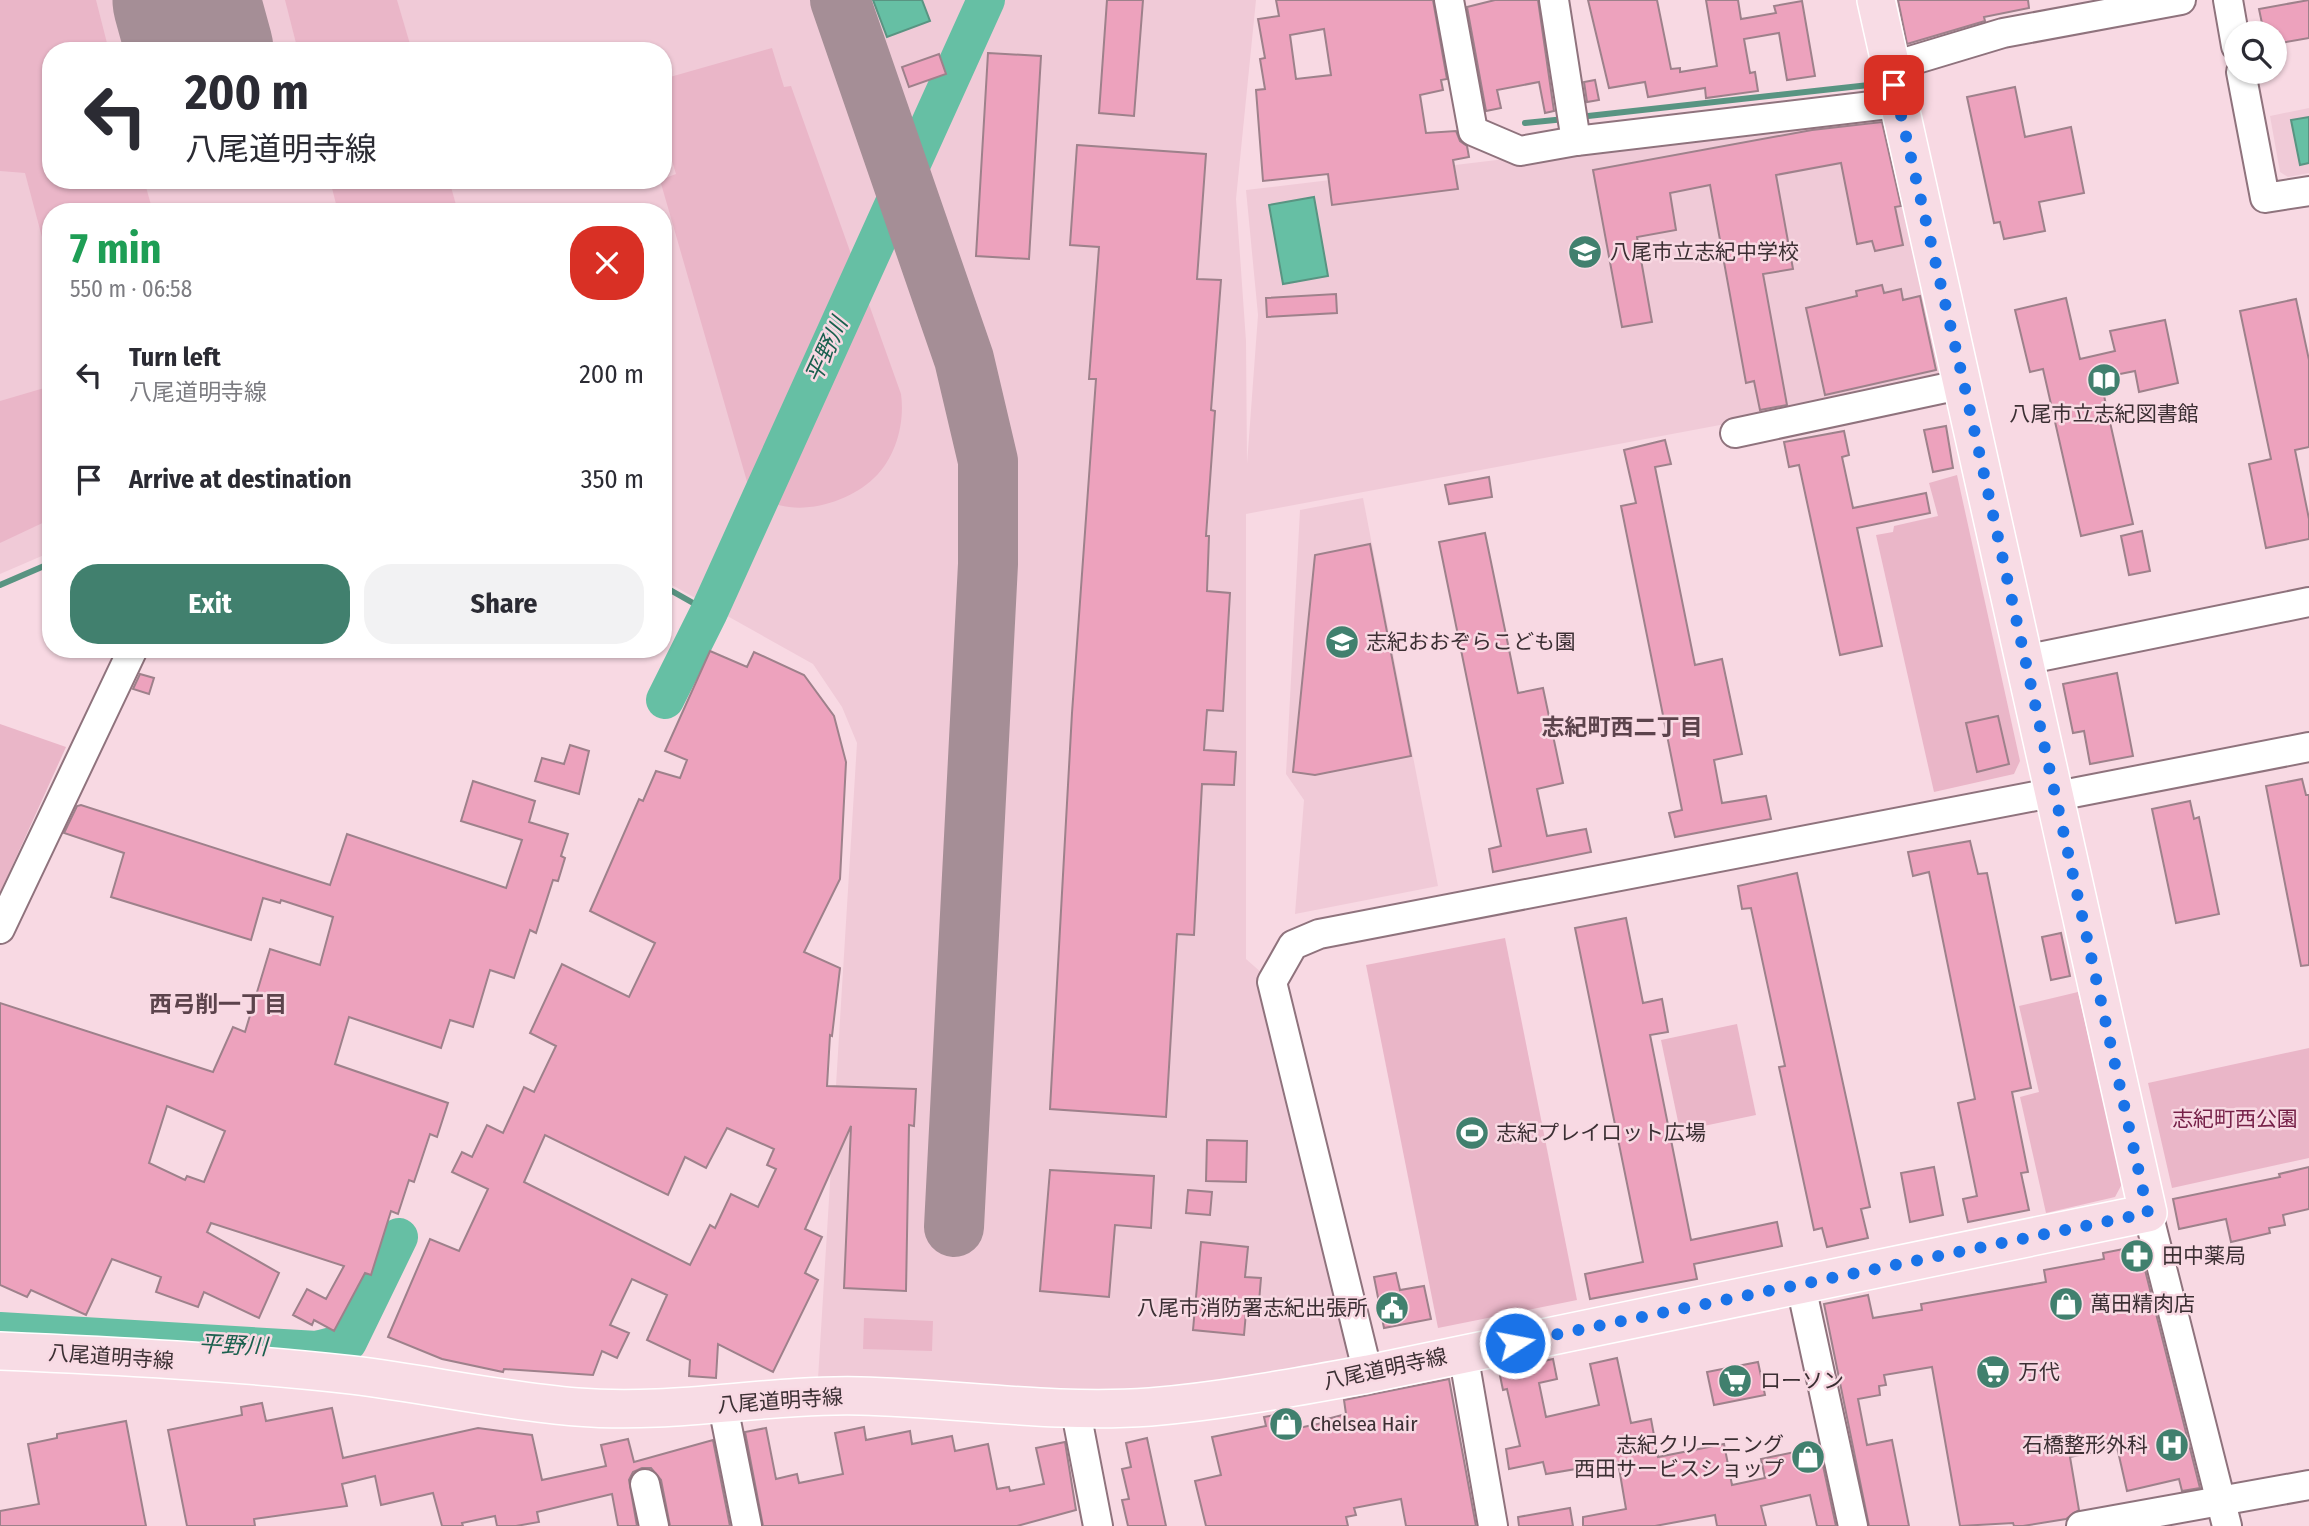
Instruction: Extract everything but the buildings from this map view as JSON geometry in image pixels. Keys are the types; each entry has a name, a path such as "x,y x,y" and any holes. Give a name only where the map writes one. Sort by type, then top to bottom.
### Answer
{"main road":[{"path":"1876,0 2148,1213"},
{"name":"八尾道明寺線","path":"0,1351 350,1375 575,1407 644,1411 723,1406 817,1395 911,1397 1075,1407 1148,1407 1293,1388 1368,1374 2148,1213"}],"street":[{"path":"1449,0 1473,131 1520,151 1576,141 1898,103"},
{"path":"1554,0 1576,141"},
{"path":"1889,67 2003,33 2181,0"},
{"path":"2228,0 2232,21"},
{"path":"2243,84 2265,198 2309,191"},
{"path":"1735,433 1964,384"},
{"path":"2024,660 2309,602"},
{"path":"0,929 39,852 129,658"},
{"path":"1368,1374 1272,982 1293,945 1319,934 2309,747"},
{"path":"2148,1213 2224,1514"},
{"path":"1801,1286 1853,1526"},
{"path":"1463,1353 1493,1526"},
{"path":"723,1406 747,1526"},
{"path":"1075,1407 1092,1525"},
{"path":"645,1484 654,1526"},
{"path":"2081,1526 2224,1514 2309,1485"}],"shaded area":[{"path":"0,0 1256,0 1236,199 1246,341 1247,464 1258,315 1246,190 1882,114 1887,116 1949,382 1246,514 1246,959 1272,982 1368,1374 1293,1388 817,1395 857,743 842,707 813,664 672,585 672,203 42,203 42,556 0,574"},
{"path":"873,0 922,0 930,21 887,37"},
{"path":"2309,108 2309,173 2288,177 2280,172 2270,116"},
{"path":"2309,117 2309,163 2300,165 2291,120"},
{"path":"1314,197 1328,276 1283,284 1269,205"},
{"name":"志紀おおぞらこども園","path":"1363,498 1438,886 1295,914 1304,800 1286,774 1300,510"}],"green space":[{"path":"0,0 96,0 107,42 42,42 42,189 147,189 150,203 42,203 42,237 25,173 0,171"},
{"path":"285,0 397,0 409,42 296,42"},
{"path":"772,48 784,87 791,86 901,394 900,428 888,460 874,478 845,497 810,507 792,507 760,497 748,485 672,222 672,203 667,203 663,189 672,189 672,176 676,174 672,161 672,76"},
{"path":"332,189 452,189 455,203 336,203"},
{"path":"42,389 42,523 0,543 0,401"},
{"path":"1957,475 2020,761 2014,774 1934,792 1876,535 1893,532 1894,526 1938,516 1929,483"},
{"path":"0,724 66,747 0,893"},
{"name":"志紀プレイロット広場","path":"1505,938 1577,1300 1438,1328 1366,965"},
{"path":"2078,992 2122,1184 2115,1197 2046,1213 2020,1097 2039,1092 2019,1006"},
{"path":"1737,1024 1756,1115 1680,1131 1661,1040"},
{"name":"志紀町西公園","path":"2309,1048 2309,1158 2172,1188 2148,1083"},
{"path":"864,1318 933,1321 932,1351 863,1349"}],"waterway":[{"name":"平野川","path":"665,700 709,612 986,0"},
{"path":"1579,117 1869,85"},
{"path":"1525,123 1565,119"},
{"path":"0,585 42,567"},
{"path":"672,591 709,612"},
{"name":"平野川","path":"0,1331 317,1350 348,1342 399,1237"}],"taxiway":[{"path":"840,0 964,359 988,461 988,564 954,1227"}],"runway":[{"path":"186,0 198,42"}],"place":[{"name":"八尾市立志紀中学校","path":"1585,252"},
{"name":"八尾市立志紀図書館","path":"2104,380"},
{"name":"志紀おおぞらこども園","path":"1342,642"},
{"name":"志紀プレイロット広場","path":"1472,1133"},
{"name":"田中薬局","path":"2137,1256"},
{"name":"萬田精肉店","path":"2066,1304"},
{"name":"八尾市消防署志紀出張所","path":"1392,1308"},
{"name":"万代","path":"1993,1372"},
{"name":"ローソン","path":"1735,1381"},
{"name":"Chelsea Hair","path":"1286,1424"},
{"name":"石橋整形外科","path":"2172,1445"},
{"name":"志紀クリーニング 西田サービスショップ","path":"1808,1457"}],"district":[{"name":"志紀町西二丁目","path":"1622,727"},
{"name":"西弓削一丁目","path":"218,1004"}],"route":[{"path":"1515,1343 2148,1213 2056,792 1894,85"}]}
